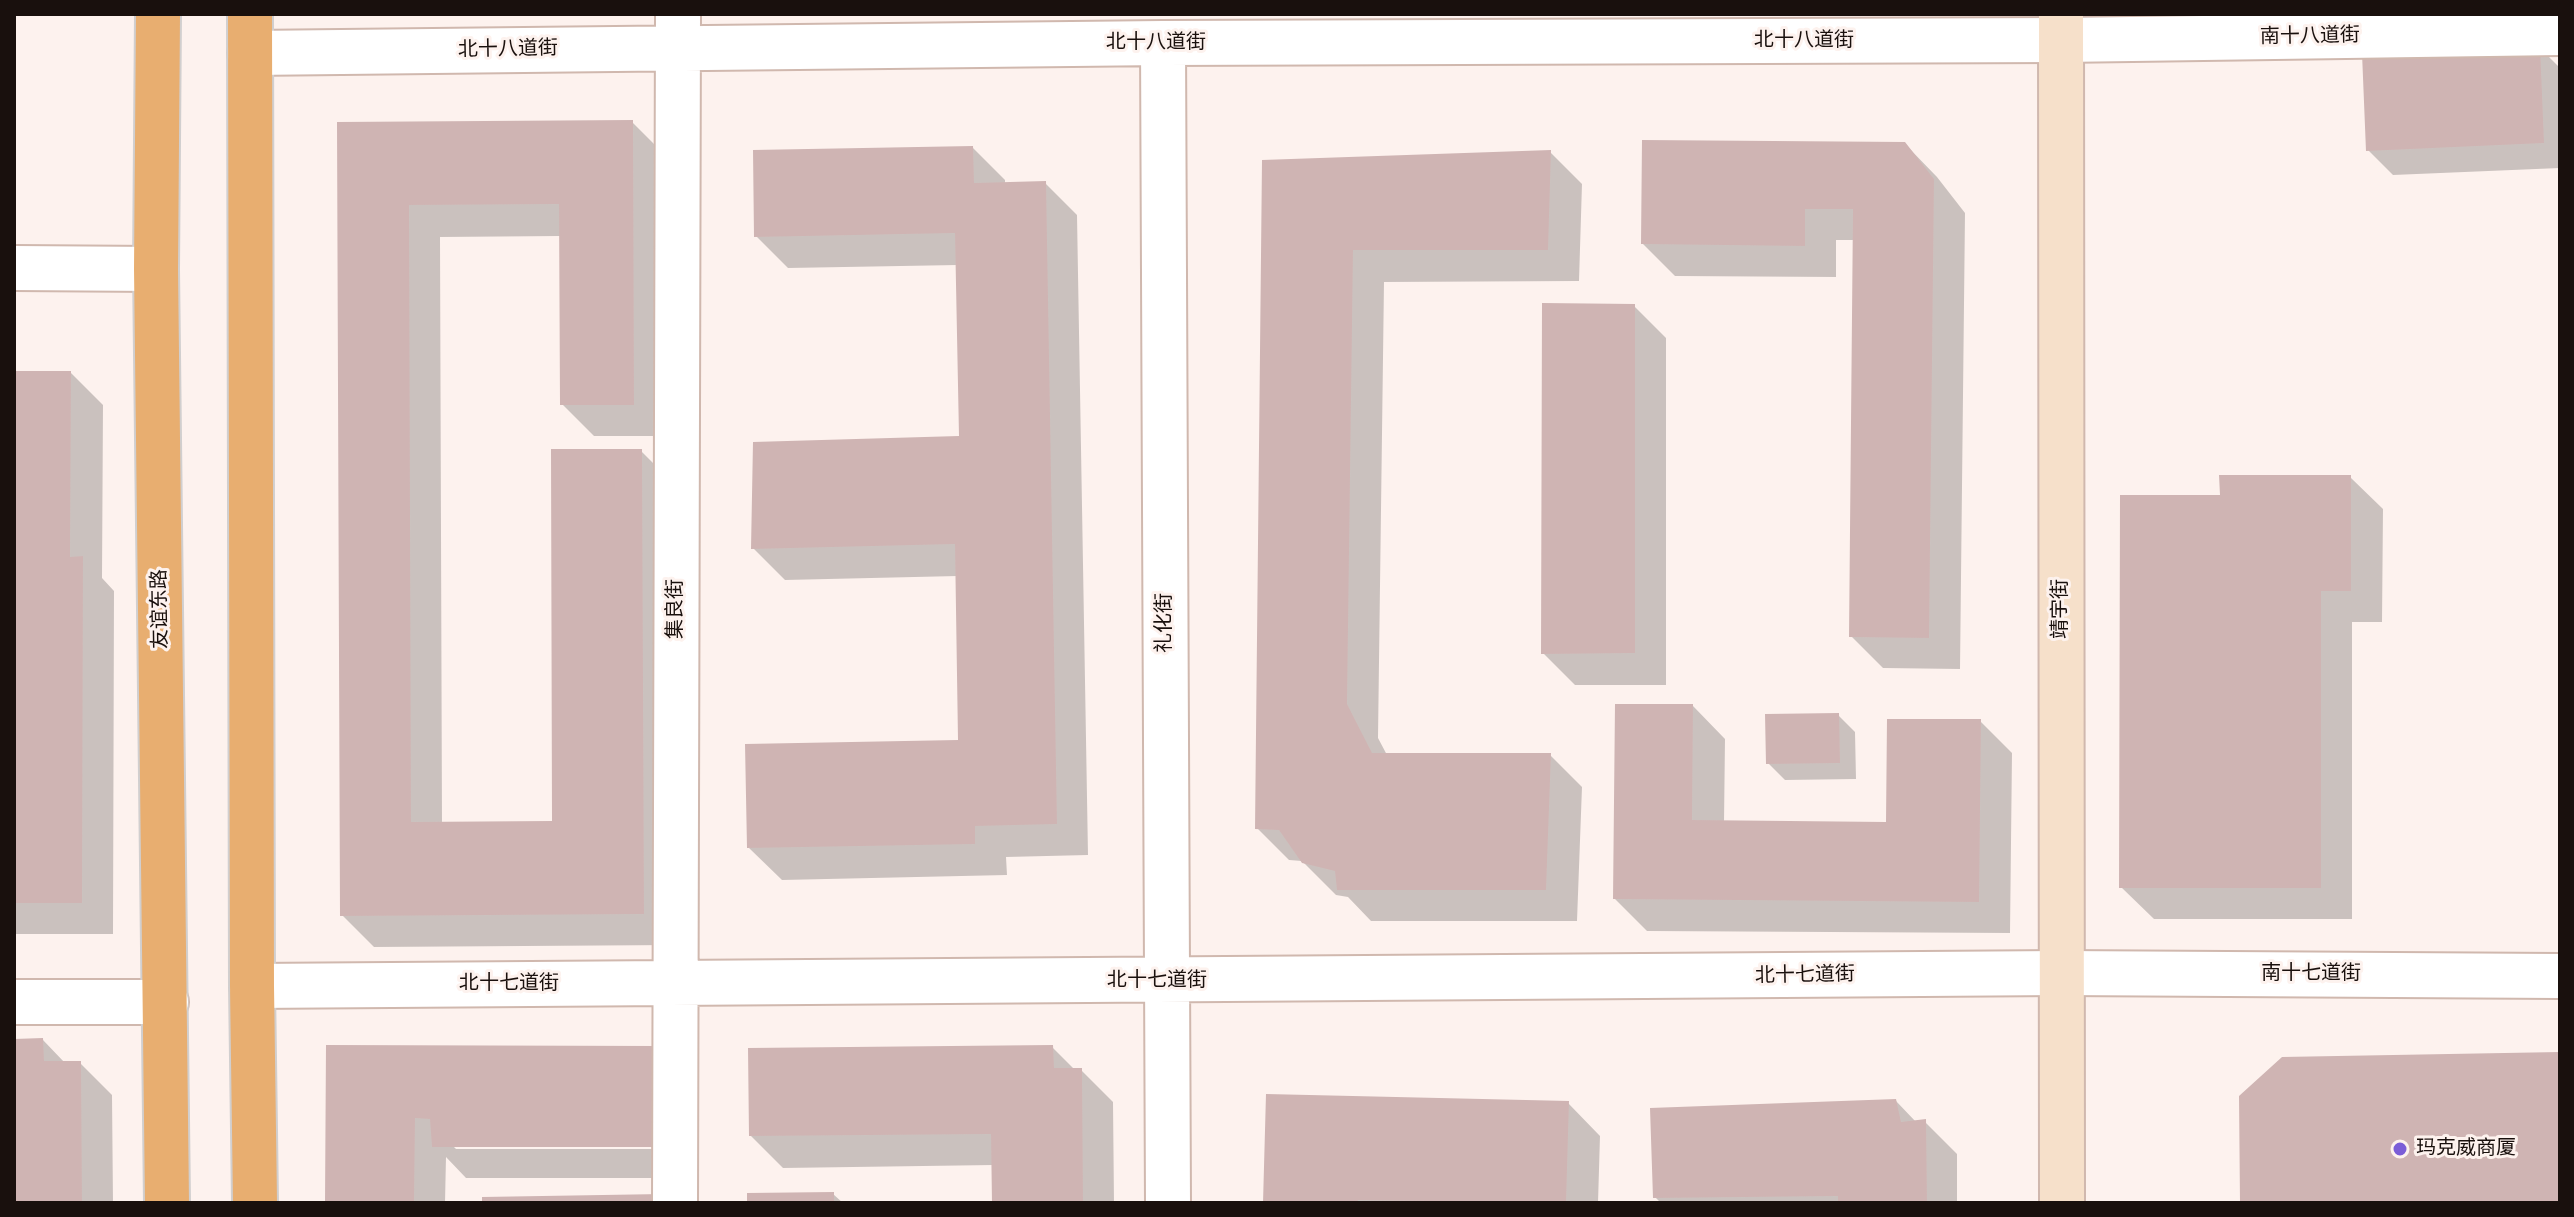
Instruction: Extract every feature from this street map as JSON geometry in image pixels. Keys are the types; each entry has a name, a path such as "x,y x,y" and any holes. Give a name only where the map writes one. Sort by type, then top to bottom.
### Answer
{"highway":[{"name":"友谊东路","path":"158,14 156,269 167,1203"},
{"path":"250,34 255,1203"}],"main road":[{"name":"靖宇街","path":"2061,27 2062,1203"}],"street":[{"name":"南十八道街","path":"2061,27 2560,33"},
{"name":"北十八道街","path":"250,34 678,31 1163,43 2061,27"},
{"name":"集良街","path":"675,1203 678,31"},
{"name":"礼化街","path":"1163,43 1168,1203"},
{"path":"14,268 156,269"},
{"name":"南十七道街","path":"2061,973 2560,976"},
{"name":"北十七道街","path":"252,986 2061,973"},
{"path":"14,1002 166,1002"}],"building":[{"path":"2540,45 2544,143 2366,151 2362,53"},
{"path":"633,120 634,405 560,405 559,204 409,205 411,822 552,821 551,449 642,449 644,914 340,916 337,122"},
{"path":"1642,140 1905,142 1934,179 1929,638 1849,637 1853,209 1805,209 1805,246 1641,244"},
{"path":"973,146 974,183 1046,181 1057,824 975,826 975,844 747,848 745,744 958,740 955,544 751,549 753,442 959,436 955,233 754,237 753,150"},
{"path":"1551,150 1548,250 1353,250 1347,704 1372,753 1551,753 1546,890 1337,890 1335,871 1302,863 1279,830 1255,829 1262,160"},
{"path":"1542,303 1635,304 1635,653 1541,654"},
{"path":"14,371 71,371 70,557 83,556 82,903 14,903"},
{"path":"2219,475 2351,475 2351,591 2321,591 2321,888 2119,888 2120,495 2220,495"},
{"path":"1615,704 1693,704 1692,820 1886,822 1887,719 1981,719 1979,902 1613,899"},
{"path":"1839,713 1840,763 1766,764 1765,714"},
{"path":"43,1038 44,1061 81,1061 82,1203 14,1203 14,1039"},
{"path":"326,1045 656,1046 655,1147 432,1147 430,1119 415,1118 414,1203 325,1203"},
{"path":"1053,1045 1054,1068 1082,1068 1083,1203 992,1203 991,1134 749,1136 748,1048"},
{"name":"玛克威商厦","path":"2560,1052 2560,1203 2240,1203 2239,1096 2282,1057"},
{"path":"1266,1094 1569,1101 1566,1203 1358,1200 1357,1203 1263,1203"},
{"path":"1896,1099 1901,1122 1926,1119 1927,1203 1838,1203 1838,1196 1653,1198 1650,1108"},
{"path":"834,1192 834,1203 747,1203 747,1193"},
{"path":"663,1194 663,1203 482,1203 482,1197"}],"place":[{"name":"玛克威商厦","path":"2400,1149"}]}
